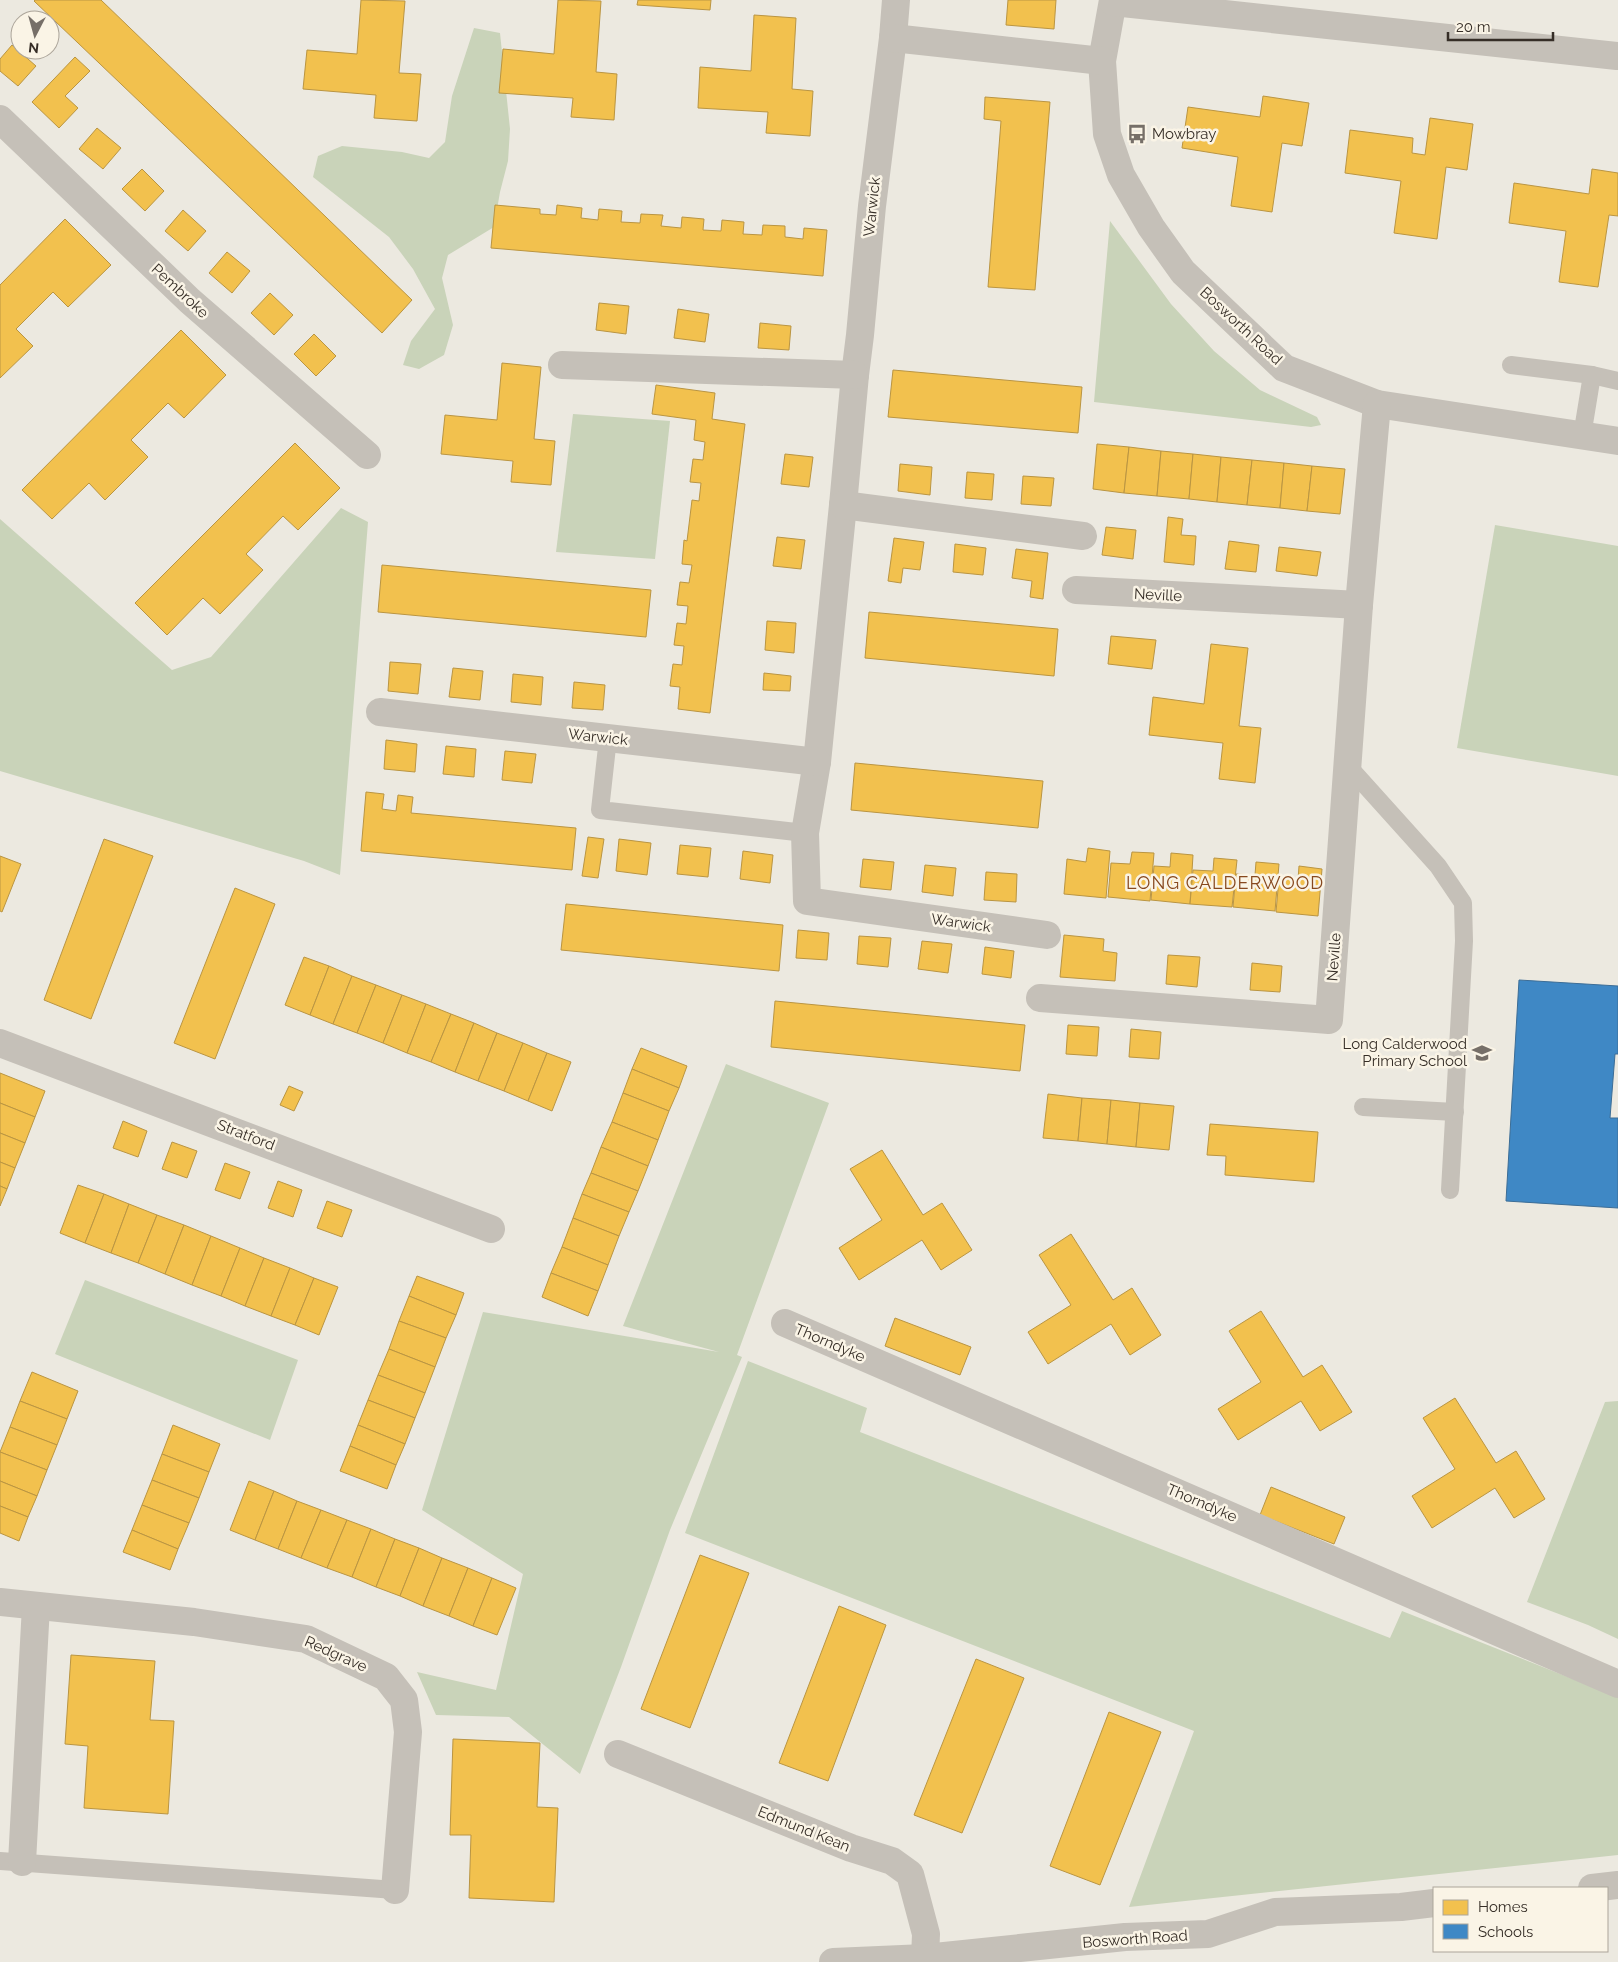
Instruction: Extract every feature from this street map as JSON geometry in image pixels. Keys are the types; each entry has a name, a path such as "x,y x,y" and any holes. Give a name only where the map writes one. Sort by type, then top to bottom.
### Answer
{"street":[{"name":"Warwick","path":"896,0 872,206 844,505 816,762 805,833 807,901 1047,935"},
{"path":"1113,1 1617,56"},
{"name":"Bosworth Road","path":"1113,1 1102,61 1107,134 1121,175 1151,227 1183,272 1284,368 1378,404 1618,441"},
{"path":"892,38 1102,61"},
{"name":"Pembroke","path":"0,119 190,301 367,456"},
{"path":"562,365 855,375"},
{"name":"Neville","path":"1040,998 1329,1020 1359,605 1378,404"},
{"path":"844,505 1083,536"},
{"name":"Neville","path":"1076,590 1359,605"},
{"name":"Warwick","path":"380,712 816,762"},
{"name":"Stratford","path":"0,1043 491,1229"},
{"name":"Thorndyke","path":"785,1324 1618,1684"},
{"name":"Redgrave","path":"0,1602 194,1622 306,1639 386,1677 404,1700 408,1732 395,1890"},
{"path":"11,1861 36,1606"},
{"name":"Edmund Kean","path":"618,1754 851,1848 892,1861 910,1874 926,1934 925,1958"},
{"path":"1601,1887 1618,1885"},
{"name":"Bosworth Road","path":"833,1962 925,1958 1125,1937 1208,1934 1275,1912 1433,1903"}],"lane":[{"path":"1511,365 1592,375 1618,381"},
{"path":"1582,436 1592,375"},
{"path":"608,738 600,810 805,833"},
{"path":"1348,766 1438,866 1463,904 1464,940 1450,1190"},
{"path":"1363,1107 1455,1112"},
{"path":"11,1861 395,1890"}],"green space":[{"path":"474,28 500,33 510,129 508,161 494,227 448,255 442,278 453,325 444,355 419,369 403,365 411,341 435,309 413,269 389,237 313,177 318,156 342,146 402,152 429,158 445,142 452,96"},
{"path":"1110,221 1171,304 1214,351 1260,390 1317,417 1321,425 1311,427 1094,402"},
{"path":"573,414 670,421 655,559 556,552"},
{"path":"341,508 368,522 340,875 304,861 0,771 0,519 172,670 211,657"},
{"path":"1495,525 1618,546 1618,776 1457,748"},
{"path":"726,1064 829,1103 737,1355 742,1357 670,1530 580,1774 509,1717 436,1715 417,1672 496,1690 523,1574 422,1510 483,1312 719,1352 623,1326"},
{"path":"85,1280 298,1360 270,1440 55,1354"},
{"path":"748,1361 867,1408 860,1432 1390,1638 1402,1611 1618,1697 1618,1855 1129,1907 1194,1731 685,1533"},
{"path":"1618,1401 1618,1639 1588,1625 1527,1602 1605,1402"}],"building: Homes":[{"path":"101,0 412,300 382,333 60,26 60,10 43,10 34,1"},
{"path":"361,0 405,1 399,73 421,74 417,121 374,118 376,95 303,89 307,50 357,54"},
{"path":"558,0 601,1 596,72 617,74 614,120 571,117 573,98 499,93 503,49 554,54"},
{"path":"638,0 711,0 710,10 637,5"},
{"path":"1008,0 1056,0 1054,29 1006,25"},
{"path":"754,15 796,18 792,89 813,91 810,136 766,133 768,112 698,108 700,67 751,71"},
{"path":"10,47 10,60 29,60 36,66 18,86 0,71 0,59"},
{"path":"75,57 90,71 65,96 78,108 59,128 32,102"},
{"path":"1263,96 1309,103 1302,146 1282,143 1272,212 1231,206 1238,157 1182,148 1188,107 1260,117"},
{"path":"985,97 1050,102 1035,290 988,287 1001,121 984,119"},
{"path":"1430,118 1473,124 1467,170 1446,167 1437,239 1394,233 1401,181 1345,173 1350,130 1413,138 1412,153 1425,155"},
{"path":"97,128 121,148 103,169 79,149"},
{"path":"142,169 164,191 145,211 122,189"},
{"path":"1592,169 1618,173 1618,216 1609,215 1598,287 1559,282 1566,231 1509,223 1514,183 1589,194"},
{"path":"495,205 540,209 540,214 556,215 557,205 582,208 581,218 598,220 599,209 622,211 621,222 640,223 641,214 663,215 661,226 681,228 682,217 704,219 703,230 721,231 722,220 744,222 743,234 762,235 763,225 785,226 785,237 803,239 804,228 827,230 823,276 491,248"},
{"path":"183,210 206,231 188,251 165,231"},
{"path":"65,219 111,265 68,307 53,292 16,329 33,346 0,378 0,285"},
{"path":"227,252 250,271 232,293 209,273"},
{"path":"270,293 293,315 274,335 251,313"},
{"path":"599,303 629,306 626,334 596,330"},
{"path":"678,309 709,314 705,342 674,338"},
{"path":"760,323 791,326 789,350 758,348"},
{"path":"181,330 226,375 184,418 168,403 131,440 148,457 105,500 89,483 52,519 22,490"},
{"path":"314,334 336,356 316,376 294,354"},
{"path":"502,363 541,367 534,439 555,441 551,485 511,482 513,461 441,454 445,415 497,420"},
{"path":"893,370 1082,387 1078,433 888,417"},
{"path":"656,385 715,393 712,419 745,424 710,713 678,709 680,687 670,686 673,664 682,665 684,646 674,645 677,623 686,624 688,606 677,605 680,582 689,583 692,565 682,564 684,540 687,541 692,500 699,501 701,483 690,482 693,459 703,460 705,442 694,440 696,420 652,414"},
{"path":"295,443 340,488 298,530 283,516 246,554 263,570 220,614 203,598 167,635 135,603"},
{"path":"1097,444 1129,447 1124,493 1093,489"},
{"path":"1129,447 1161,451 1157,496 1124,493"},
{"path":"1161,451 1193,454 1189,499 1157,496"},
{"path":"785,454 813,457 809,487 781,484"},
{"path":"1193,454 1221,457 1217,502 1189,499"},
{"path":"1221,457 1252,460 1247,505 1217,502"},
{"path":"1252,460 1284,463 1280,508 1247,505"},
{"path":"1284,463 1312,466 1307,511 1280,508"},
{"path":"900,464 932,467 930,495 898,491"},
{"path":"1312,466 1345,469 1340,514 1307,511"},
{"path":"967,472 994,474 992,500 965,498"},
{"path":"1023,476 1054,478 1051,506 1021,504"},
{"path":"1168,517 1183,519 1181,535 1196,536 1194,565 1164,562"},
{"path":"1106,527 1136,530 1133,559 1102,555"},
{"path":"777,537 805,540 801,569 773,566"},
{"path":"894,538 924,542 920,570 903,568 901,583 888,581"},
{"path":"1229,541 1259,545 1256,572 1225,569"},
{"path":"955,544 986,548 983,575 953,572"},
{"path":"1279,547 1321,552 1317,576 1276,571"},
{"path":"1016,549 1048,553 1043,599 1030,597 1032,581 1012,578"},
{"path":"382,565 651,590 646,637 378,612"},
{"path":"869,612 1058,629 1054,676 865,658"},
{"path":"767,621 796,623 794,653 765,650"},
{"path":"1111,636 1156,640 1152,669 1108,664"},
{"path":"1211,644 1248,648 1239,726 1261,728 1255,783 1219,779 1223,743 1149,735 1153,697 1204,704"},
{"path":"390,662 421,664 418,694 388,691"},
{"path":"453,668 483,671 480,700 449,697"},
{"path":"764,673 791,676 790,691 763,690"},
{"path":"513,674 543,677 541,705 511,702"},
{"path":"574,682 605,685 603,710 572,708"},
{"path":"386,740 417,744 415,772 384,769"},
{"path":"446,746 476,749 474,777 443,774"},
{"path":"505,751 536,754 532,783 502,780"},
{"path":"855,763 1043,781 1038,828 851,810"},
{"path":"366,792 384,794 382,809 396,811 398,795 413,797 411,813 576,828 572,870 361,851"},
{"path":"588,837 604,839 598,878 582,876"},
{"path":"104,839 153,856 91,1019 44,1000"},
{"path":"619,839 651,843 647,875 616,871"},
{"path":"680,845 711,848 708,877 677,874"},
{"path":"1088,848 1110,851 1106,898 1064,894 1067,859 1086,862"},
{"path":"743,851 773,855 770,883 740,879"},
{"path":"1132,852 1154,853 1150,901 1108,897 1111,863 1130,864"},
{"path":"1171,853 1193,855 1190,904 1151,900 1154,866 1170,867"},
{"path":"0,856 21,864 2,912 0,911"},
{"path":"1214,858 1237,860 1232,907 1190,904 1193,870 1213,871"},
{"path":"863,859 894,862 891,890 860,887"},
{"path":"1256,862 1279,864 1275,911 1233,907 1236,874 1255,875"},
{"path":"925,865 956,868 953,896 922,892"},
{"path":"1299,866 1322,869 1318,916 1276,912 1279,878 1298,880"},
{"path":"986,872 1017,874 1016,902 984,900"},
{"path":"235,888 275,904 215,1059 174,1043"},
{"path":"566,904 783,925 779,971 561,950"},
{"path":"798,930 829,933 827,960 796,958"},
{"path":"1064,935 1104,939 1103,951 1117,953 1115,981 1060,977"},
{"path":"859,936 891,938 888,967 857,964"},
{"path":"922,941 952,944 948,973 918,969"},
{"path":"985,947 1014,951 1011,978 982,974"},
{"path":"1168,955 1200,957 1197,987 1166,984"},
{"path":"304,957 329,966 310,1015 285,1005"},
{"path":"1252,963 1282,966 1280,992 1250,990"},
{"path":"329,966 352,976 333,1024 310,1015"},
{"path":"352,976 376,985 357,1033 333,1024"},
{"path":"376,985 402,995 383,1043 357,1033"},
{"path":"402,995 426,1004 407,1053 383,1043"},
{"path":"775,1001 1025,1025 1020,1071 771,1047"},
{"path":"426,1004 451,1014 431,1062 407,1053"},
{"path":"451,1014 474,1023 455,1072 431,1062"},
{"path":"474,1023 497,1033 478,1081 455,1072"},
{"path":"1068,1025 1099,1027 1097,1056 1066,1054"},
{"path":"1131,1029 1161,1032 1159,1059 1129,1057"},
{"path":"497,1033 523,1043 504,1091 478,1081"},
{"path":"523,1043 547,1053 528,1101 504,1091"},
{"path":"641,1048 687,1066 679,1088 632,1069"},
{"path":"547,1053 571,1062 552,1111 528,1101"},
{"path":"632,1069 679,1088 669,1111 623,1093"},
{"path":"0,1073 45,1091 35,1117 0,1103"},
{"path":"289,1086 303,1092 294,1111 280,1105"},
{"path":"623,1093 669,1111 658,1140 612,1122"},
{"path":"1048,1094 1082,1098 1078,1141 1043,1138"},
{"path":"1082,1098 1111,1100 1107,1144 1078,1141"},
{"path":"1111,1100 1140,1103 1136,1147 1107,1144"},
{"path":"0,1103 35,1117 25,1143 0,1133"},
{"path":"1140,1103 1174,1106 1169,1150 1136,1147"},
{"path":"123,1121 147,1131 138,1157 113,1148"},
{"path":"612,1122 658,1140 648,1166 601,1147"},
{"path":"1210,1124 1318,1132 1314,1182 1225,1175 1226,1156 1207,1155"},
{"path":"0,1133 25,1143 15,1168 0,1162"},
{"path":"172,1142 197,1151 187,1178 162,1169"},
{"path":"601,1147 648,1166 638,1191 591,1173"},
{"path":"882,1150 923,1215 942,1203 972,1250 941,1270 922,1240 859,1280 839,1248 882,1220 850,1169"},
{"path":"0,1162 15,1168 7,1189 0,1186"},
{"path":"225,1163 250,1172 240,1199 215,1190"},
{"path":"591,1173 638,1191 629,1212 582,1194"},
{"path":"278,1181 302,1190 293,1217 268,1208"},
{"path":"78,1185 104,1194 85,1243 60,1233"},
{"path":"0,1186 7,1189 0,1206"},
{"path":"104,1194 129,1204 111,1253 85,1243"},
{"path":"582,1194 629,1212 619,1236 573,1218"},
{"path":"327,1201 352,1210 342,1237 317,1228"},
{"path":"129,1204 157,1215 138,1263 111,1253"},
{"path":"157,1215 184,1225 165,1274 138,1263"},
{"path":"573,1218 619,1236 608,1265 562,1247"},
{"path":"184,1225 211,1236 192,1285 165,1274"},
{"path":"1071,1234 1113,1300 1132,1288 1161,1335 1130,1355 1111,1324 1048,1364 1028,1332 1071,1305 1039,1255"},
{"path":"211,1236 240,1248 221,1296 192,1285"},
{"path":"562,1247 608,1265 598,1291 551,1273"},
{"path":"240,1248 264,1258 245,1306 221,1296"},
{"path":"264,1258 290,1268 271,1316 245,1306"},
{"path":"290,1268 314,1278 295,1325 271,1316"},
{"path":"551,1273 598,1291 588,1316 542,1297"},
{"path":"417,1276 464,1293 456,1315 409,1296"},
{"path":"314,1278 338,1287 319,1335 295,1325"},
{"path":"409,1296 456,1315 446,1338 399,1321"},
{"path":"1261,1311 1303,1377 1322,1365 1352,1412 1320,1431 1301,1401 1238,1440 1218,1409 1261,1382 1229,1331"},
{"path":"895,1318 971,1347 960,1375 885,1346"},
{"path":"399,1321 446,1338 435,1367 389,1349"},
{"path":"389,1349 435,1367 425,1393 378,1375"},
{"path":"32,1372 78,1391 67,1419 20,1401"},
{"path":"378,1375 425,1393 415,1418 368,1400"},
{"path":"1455,1398 1496,1463 1516,1451 1545,1499 1514,1518 1495,1488 1432,1528 1412,1496 1455,1469 1423,1418"},
{"path":"368,1400 415,1418 405,1444 358,1425"},
{"path":"20,1401 67,1419 57,1445 10,1427"},
{"path":"173,1425 220,1444 209,1472 162,1454"},
{"path":"358,1425 405,1444 396,1465 350,1446"},
{"path":"10,1427 57,1445 47,1470 0,1452"},
{"path":"350,1446 396,1465 387,1489 340,1471"},
{"path":"0,1452 47,1470 37,1496 0,1481"},
{"path":"162,1454 209,1472 199,1498 152,1480"},
{"path":"152,1480 199,1498 189,1523 142,1505"},
{"path":"0,1481 37,1496 28,1517 0,1506"},
{"path":"249,1481 274,1491 255,1540 230,1530"},
{"path":"1271,1487 1345,1517 1334,1544 1260,1515"},
{"path":"274,1491 297,1501 278,1549 255,1540"},
{"path":"297,1501 321,1510 301,1558 278,1549"},
{"path":"142,1505 189,1523 178,1549 132,1530"},
{"path":"0,1506 28,1517 19,1541 0,1533"},
{"path":"321,1510 347,1520 327,1568 301,1558"},
{"path":"347,1520 371,1529 352,1577 327,1568"},
{"path":"371,1529 395,1539 376,1587 352,1577"},
{"path":"132,1530 178,1549 170,1570 123,1552"},
{"path":"395,1539 419,1548 400,1596 376,1587"},
{"path":"419,1548 442,1558 423,1606 400,1596"},
{"path":"700,1555 749,1573 690,1728 641,1709"},
{"path":"442,1558 468,1568 449,1616 423,1606"},
{"path":"468,1568 492,1578 473,1626 449,1616"},
{"path":"492,1578 516,1588 497,1635 473,1626"},
{"path":"839,1606 886,1625 828,1781 779,1763"},
{"path":"71,1655 155,1661 150,1720 174,1721 168,1814 84,1808 88,1746 65,1744"},
{"path":"976,1659 1024,1678 962,1833 914,1815"},
{"path":"1109,1712 1161,1732 1100,1885 1050,1866"},
{"path":"453,1739 540,1743 537,1807 558,1808 554,1902 469,1898 471,1835 450,1835"}],"building: Schools":[{"path":"1519,980 1618,986 1618,1054 1615,1054 1610,1118 1618,1118 1618,1208 1506,1201"}],"place":[{"name":"Mowbray","path":"1137,134"},
{"name":"Long Calderwood Primary School","path":"1482,1053"}],"district":[{"name":"LONG CALDERWOOD","path":"1225,882"}]}
